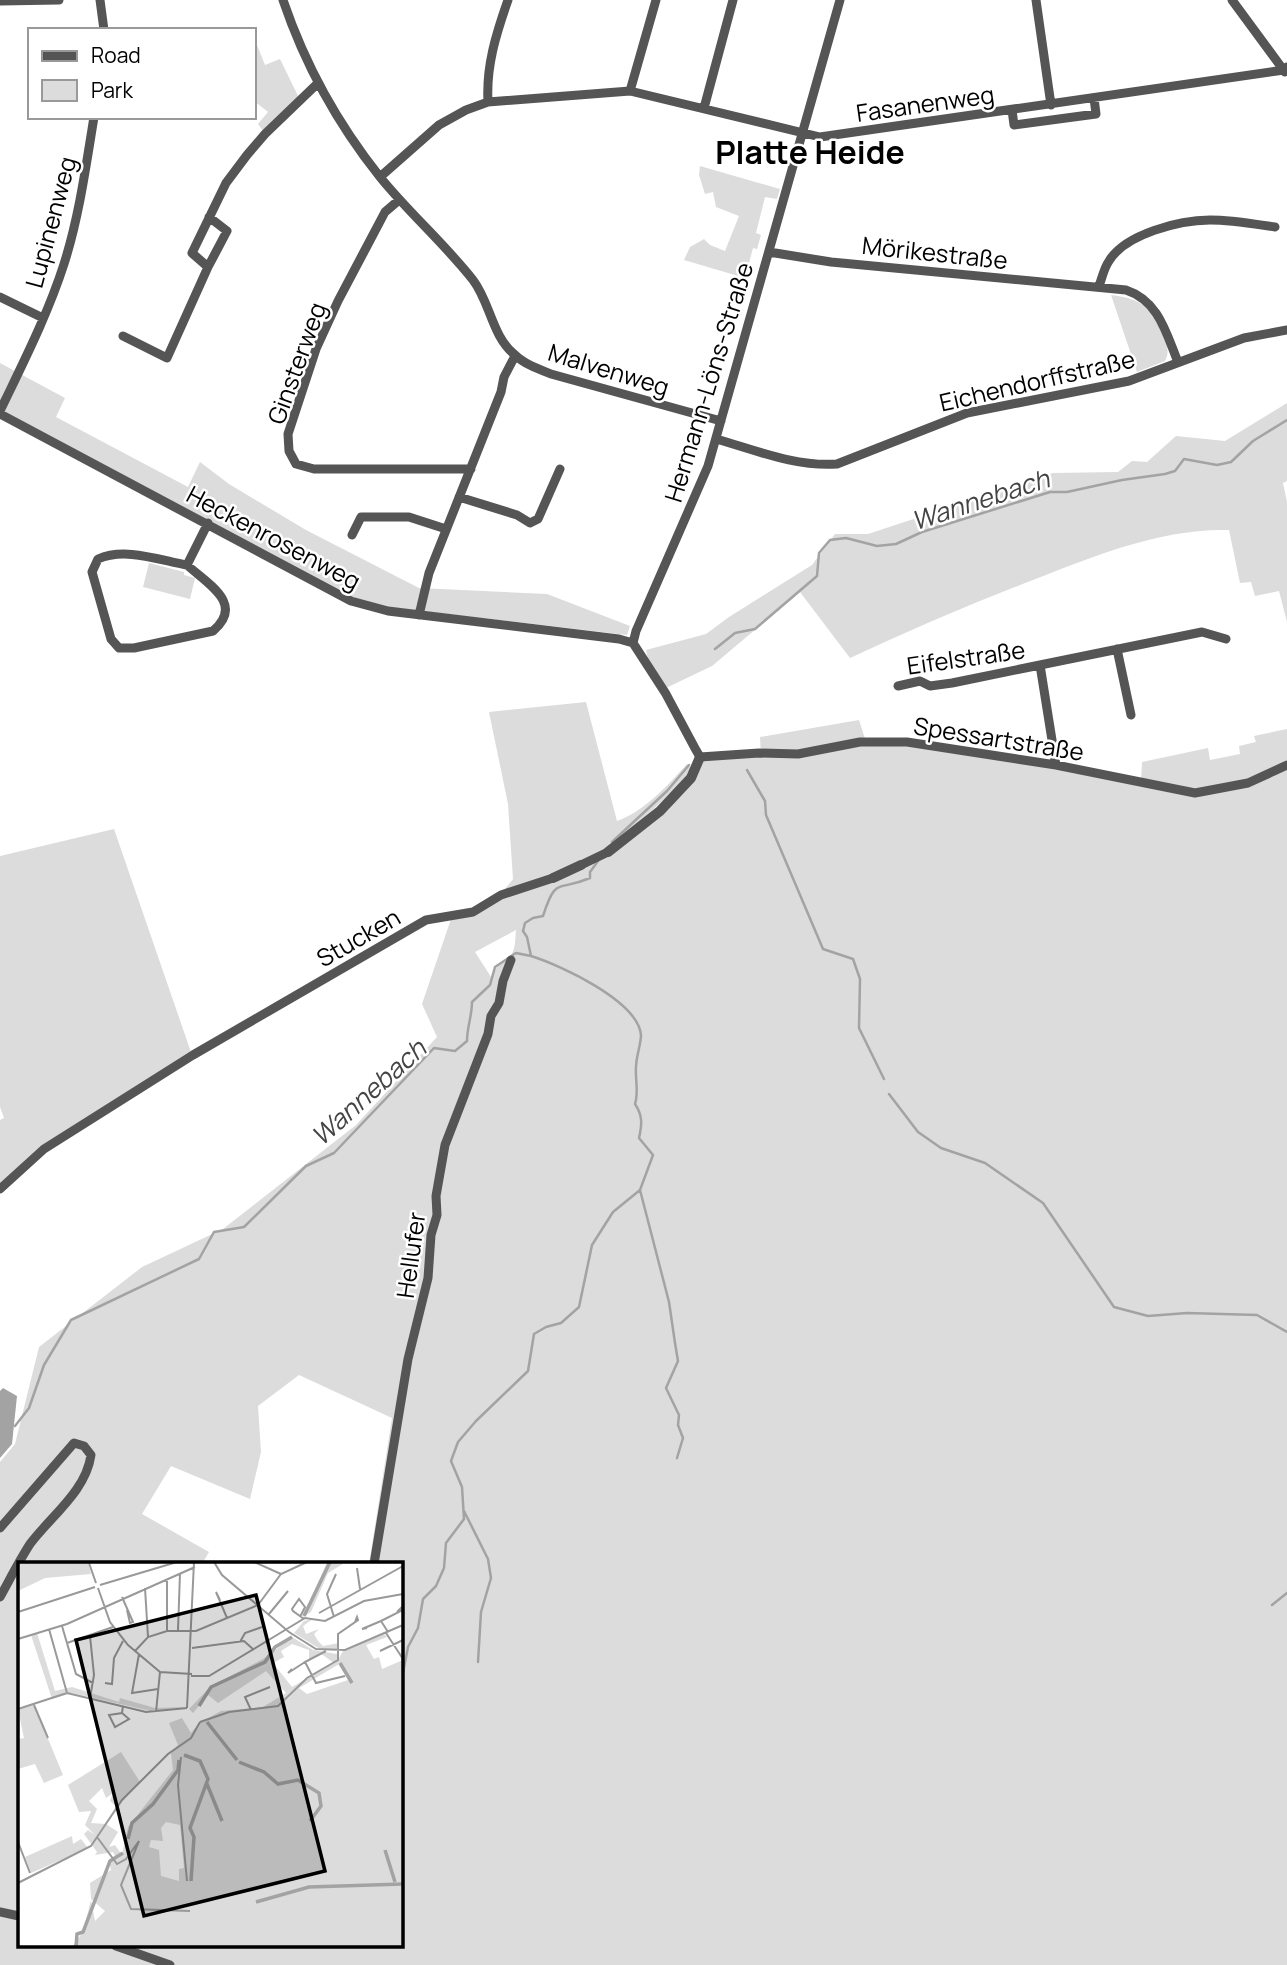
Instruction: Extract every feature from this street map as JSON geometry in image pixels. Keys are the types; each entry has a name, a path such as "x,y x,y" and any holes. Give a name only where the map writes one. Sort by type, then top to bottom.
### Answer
{"street":[{"path":"0,1 59,0"},
{"path":"100,0 104,28"},
{"name":"Malvenweg","path":"283,0 317,84 341,124 399,200 474,281 505,344 515,356 551,374 721,421"},
{"path":"488,102 487,79 491,56 508,0"},
{"path":"630,91 656,0"},
{"path":"704,108 733,0"},
{"name":"Hermann-Löns-Straße","path":"633,643 704,477 840,0"},
{"path":"1036,0 1051,104"},
{"path":"1237,2 1286,70"},
{"name":"Fasanenweg","path":"380,177 439,125 466,110 488,102 630,91 802,134 825,137 1286,70"},
{"path":"208,267 192,253 226,183 265,134 317,84"},
{"name":"Fasanenweg","path":"1012,110 1014,125 1097,114 1094,98"},
{"name":"Lupinenweg","path":"0,412 43,318 64,263 84,181 94,119"},
{"name":"Ginsterweg","path":"399,200 385,212 316,349 288,434 289,451 296,464 314,469 471,469"},
{"path":"123,336 167,358 227,231 209,217"},
{"path":"1099,286 1109,261 1123,246 1145,234 1180,223 1210,220 1275,226"},
{"name":"Mörikestraße","path":"769,252 831,262 1126,290 1146,300 1160,318 1178,362"},
{"path":"0,297 43,318"},
{"name":"Eichendorffstraße","path":"716,439 804,463 836,464 967,413 1108,386 1244,338 1287,330"},
{"path":"419,615 429,573 501,392 504,377 515,356"},
{"name":"Heckenrosenweg","path":"0,412 351,601 377,609 619,639 633,643"},
{"path":"459,497 517,515 530,523 538,519 560,469"},
{"path":"352,535 361,517 409,517 446,529"},
{"path":"187,565 208,523"},
{"path":"108,554 127,554 187,565 223,597 227,611 223,623 213,631 134,648 119,648 111,639 92,572 98,559 108,554"},
{"name":"Eifelstraße","path":"898,686 920,681 930,686 941,685 1202,632 1226,639"},
{"path":"553,878 608,852 660,811 691,778 700,757 666,694 633,643"},
{"path":"1117,649 1131,715"},
{"name":"Eifelstraße","path":"1040,666 1056,765"},
{"name":"Spessartstraße","path":"700,757 759,752 798,754 860,742 907,742 1056,765 1195,793 1248,783 1287,765"},
{"name":"Stucken","path":"0,1189 44,1149 193,1055 426,920 472,912 501,895 553,878"},
{"name":"Hellufer","path":"373,1562 408,1359 428,1278 431,1235 437,1214 436,1196 445,1145 488,1034 491,1016 499,1003 511,960"},
{"path":"0,1528 75,1443 84,1446 91,1455 89,1469 31,1544 20,1562"},
{"path":"0,1597 18,1566"},
{"path":"0,1912 18,1916"},
{"path":"122,1948 170,1965"}],"green space":[{"path":"256,46 265,65 280,59 300,100 265,134 258,124 268,112 256,103"},
{"path":"700,166 780,189 777,199 765,197 756,233 761,235 757,249 753,248 745,278 684,260 690,247 704,239 710,245 725,251 739,216 716,207 713,192 705,194 699,175"},
{"path":"1111,295 1131,299 1149,311 1167,345 1165,361 1137,372"},
{"path":"0,363 65,398 56,417 188,487 200,462 229,484 306,530 419,588 547,594 630,626 627,635 388,607 352,597 0,410"},
{"path":"1287,403 1287,481 1283,483 1287,502 1287,622 1279,591 1255,596 1251,582 1240,583 1229,530 1204,531 1129,545 1080,562 964,608 850,658 800,592 712,666 666,688 648,659 646,650 706,634 812,565 835,534 868,534 1053,473 1118,472 1132,461 1147,462 1176,436 1225,441"},
{"path":"149,563 184,572 184,575 195,578 190,599 143,587"},
{"path":"586,702 617,821 637,811 687,764 691,768 700,757 761,755 760,737 859,720 866,742 907,742 1141,781 1142,762 1208,748 1210,760 1240,754 1239,746 1256,742 1254,736 1287,729 1287,1965 0,1965 0,1462 15,1444 39,1347 142,1267 223,1229 356,1125 437,1037 422,1004 452,916 486,904 513,879 508,804 489,712","holes":["677,787 660,811 616,844","516,930 513,952 491,977 475,952"]},
{"path":"114,829 193,1058 45,1150 0,1191 0,1120 4,1118 0,1107 0,856"}],"shaded area":[{"path":"3,1388 17,1396 12,1444 0,1458 0,1391"}],"waterway":[{"name":"Wannebach","path":"715,649 735,633 755,629 817,576 819,553 830,540 846,538 877,546 896,544 922,532 1050,492 1067,492 1165,474 1175,471 1184,459 1217,465 1231,462 1253,441 1287,420"},
{"name":"Wannebach","path":"612,842 667,791 689,765"},
{"path":"747,770 765,801 766,815 823,949 853,959 860,979 859,1028 884,1079"},
{"name":"Wannebach","path":"15,1426 29,1408 44,1365 71,1320 199,1259 214,1232 244,1227 306,1166 334,1153 434,1048 455,1051 467,1041 472,1002 490,985 495,967 516,953 531,956 523,931 525,923 543,916 551,895 559,887 590,878 590,872 598,861"},
{"path":"402,1678 408,1647 418,1628 423,1599 436,1586 444,1568 446,1543 464,1519 462,1487 451,1461 458,1442 528,1371 534,1334 561,1323 579,1307 592,1245 613,1212 640,1190 653,1155 639,1138 641,1121 635,1104 636,1063 641,1035 637,1022 613,997 596,986 560,967 531,956"},
{"path":"889,1094 918,1132 941,1148 985,1163 1043,1203 1114,1307 1148,1316 1187,1313 1257,1315 1287,1332"},
{"path":"640,1190 669,1302 678,1361 666,1388 679,1415 678,1425 683,1438 677,1458"},
{"path":"464,1511 488,1559 491,1578 481,1612 478,1662"},
{"path":"1272,1605 1287,1593"}],"district":[{"name":"Platte Heide","path":"810,152"}]}
